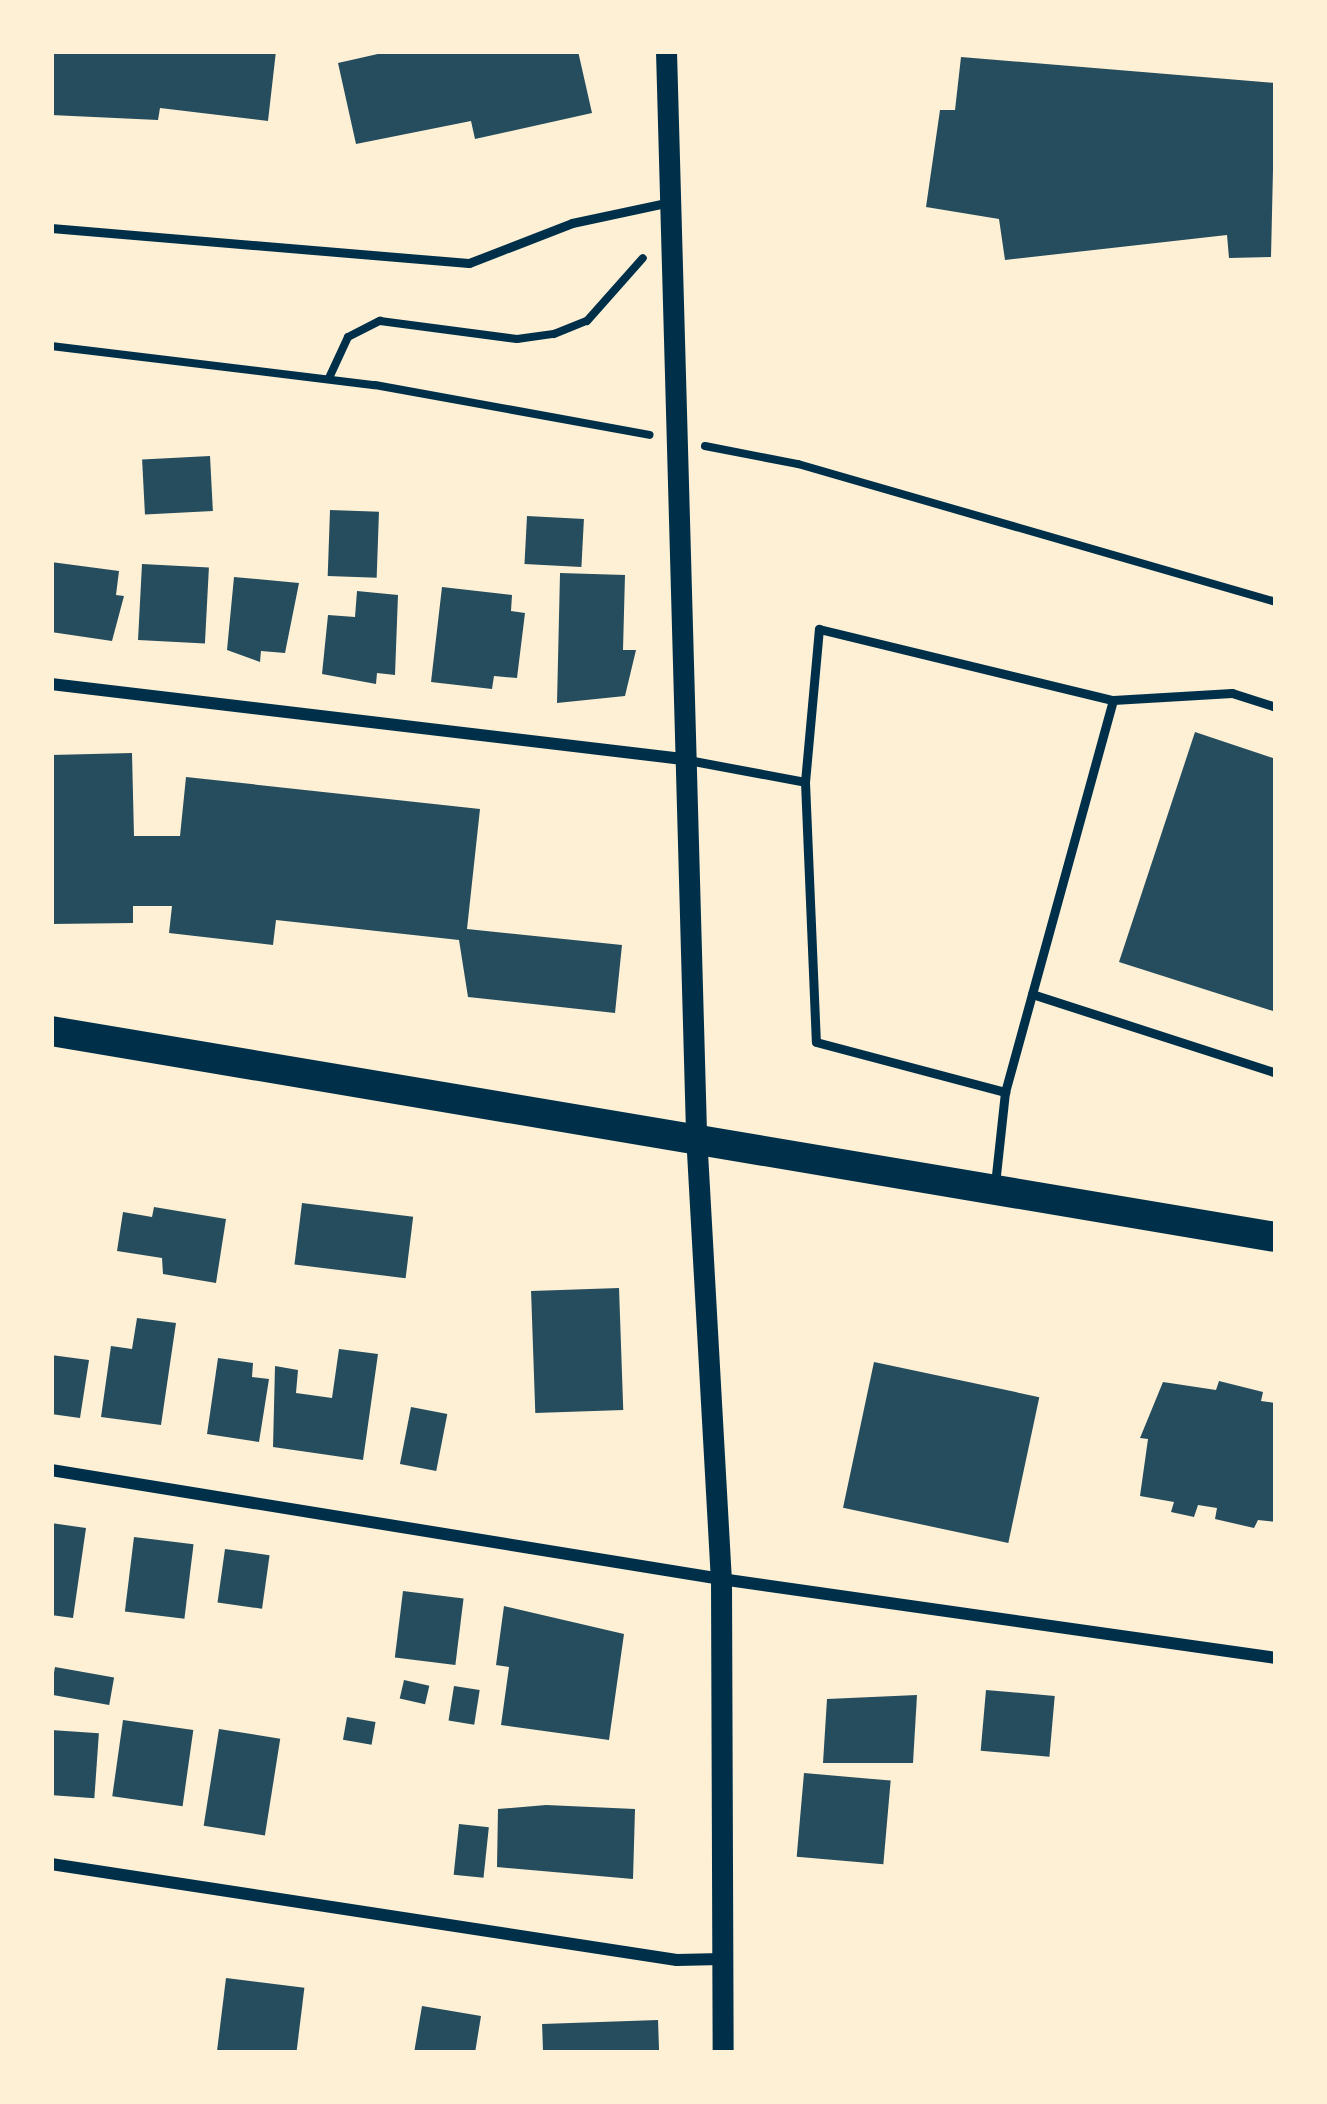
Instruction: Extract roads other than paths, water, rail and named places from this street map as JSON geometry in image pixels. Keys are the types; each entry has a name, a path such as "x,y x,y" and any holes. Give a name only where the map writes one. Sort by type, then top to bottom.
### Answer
{"main road":[{"path":"51,1031 696,1133 1276,1237"}],"street":[{"path":"666,51 696,1133 721,1580 723,2053"},
{"path":"51,684 683,759"},
{"path":"51,1470 721,1580 1276,1658"},
{"path":"51,1864 677,1960 721,1959"}],"lane":[{"path":"51,228 469,263 572,223 670,202"},
{"path":"1005,1092 816,1042 805,782 819,629 1112,700 1232,693 1276,707"},
{"path":"994,1187 1005,1092 1112,700"},
{"path":"683,759 805,782"},
{"path":"1032,994 1276,1073"}]}
